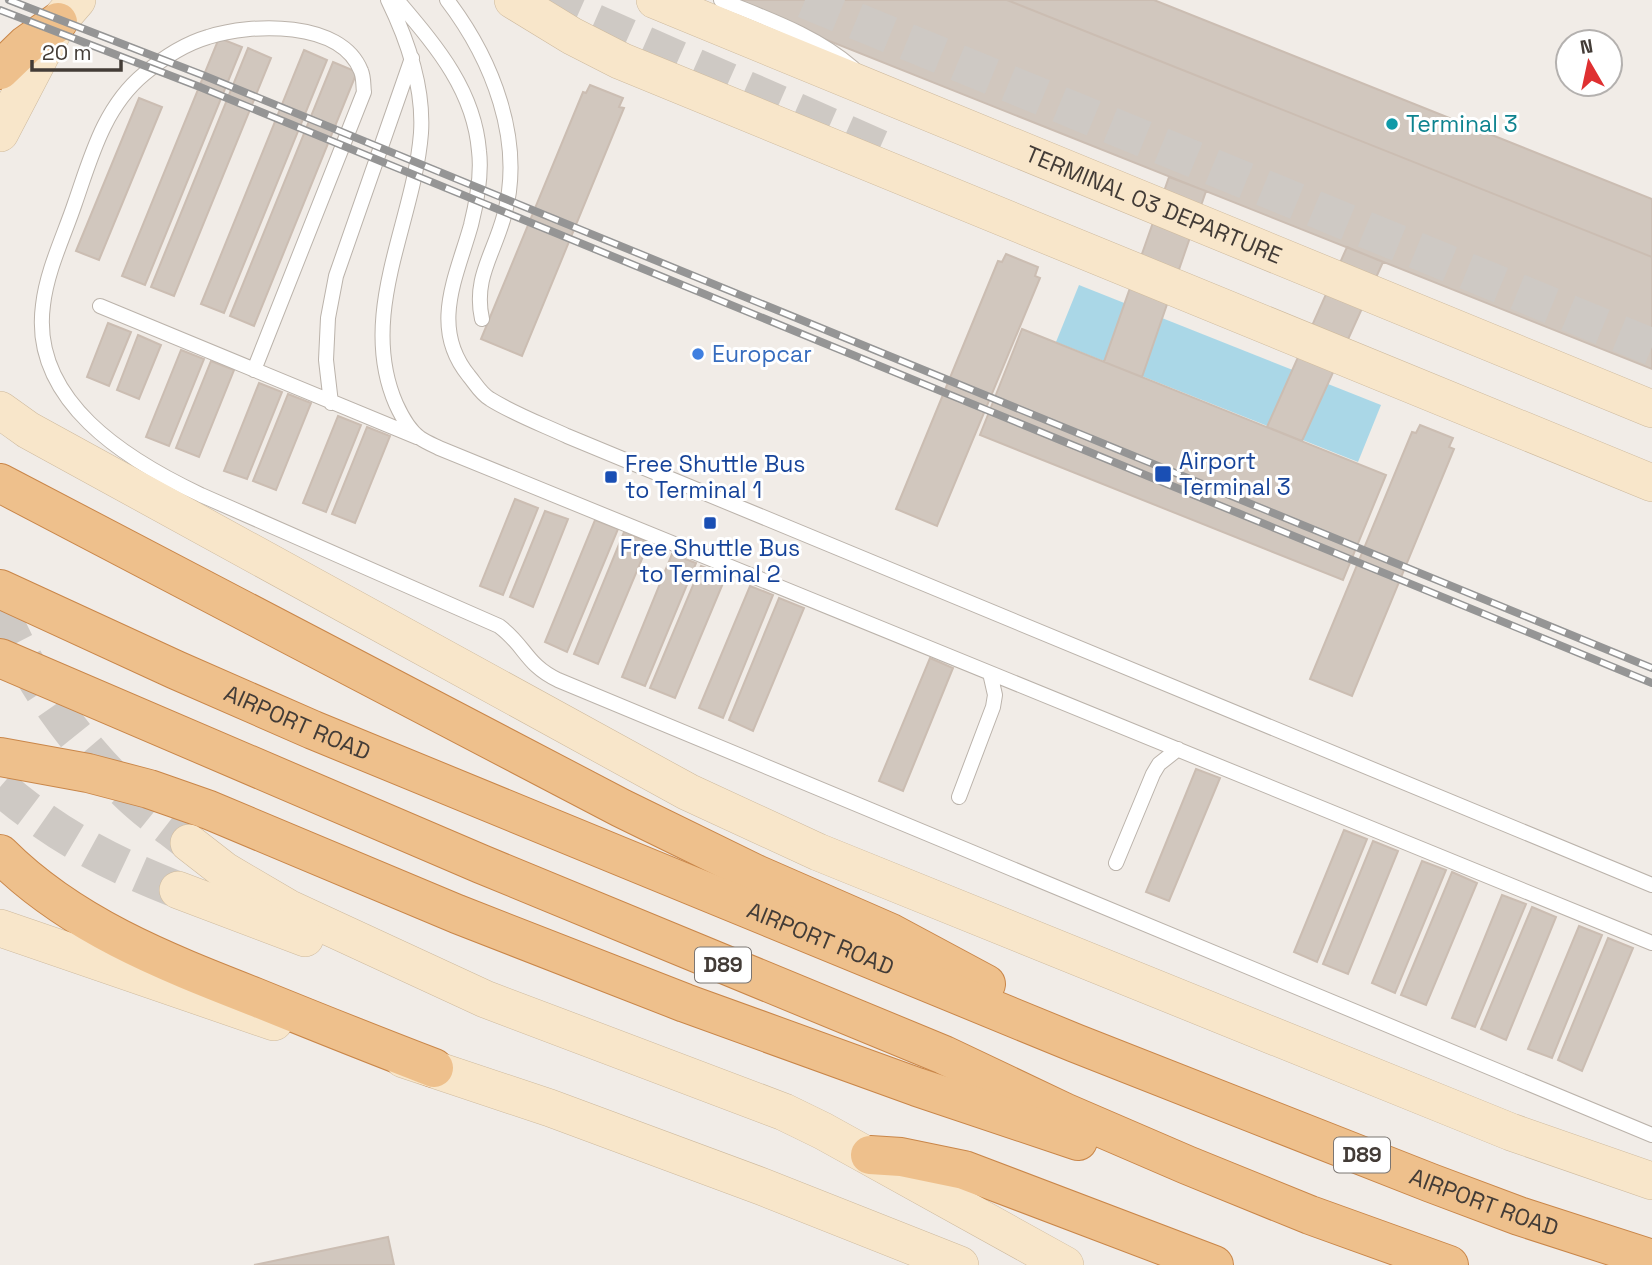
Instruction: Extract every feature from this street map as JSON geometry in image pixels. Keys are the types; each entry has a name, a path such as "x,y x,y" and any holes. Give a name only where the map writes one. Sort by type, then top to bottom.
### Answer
{"highway":[{"path":"0,70 67,11"},
{"path":"0,483 677,836 891,933 1016,1002 1075,1043"},
{"name":"AIRPORT ROAD","path":"0,589 313,730 1075,1043 1519,1216 1652,1259"},
{"name":"D89","path":"0,658 481,863 944,1055 1064,1112 1187,1165 1310,1215 1449,1265"},
{"path":"0,757 88,773 149,789 685,1003 1049,1132 1117,1151 1187,1165"},
{"path":"0,854 44,892 94,927 161,960 434,1068"},
{"path":"870,1155 901,1157 964,1170 1214,1265"}],"main road":[{"path":"513,0 572,36 621,61 1652,483"},
{"name":"TERMINAL 03 DEPARTURE","path":"655,0 1652,409"},
{"path":"0,133 67,11"},
{"path":"0,410 28,430 688,792 930,899 1486,1122 1652,1181"},
{"path":"189,843 225,870 288,908 485,999"},
{"path":"178,890 310,940 485,999 784,1112 870,1155 1065,1265"},
{"path":"0,928 262,1018 434,1068 600,1126 960,1265"}],"lane":[{"path":"388,0 412,58 419,94 421,131 416,167 387,286 382,356 388,386 401,414 418,437"},
{"path":"397,0 438,48 459,80 473,115 480,151 479,189 448,306 450,334 458,362 487,398 580,441 1652,885"},
{"path":"447,0 488,67 505,122 509,153 510,185 504,216 480,284 482,319"},
{"path":"721,0 824,46 854,69 873,89"},
{"path":"254,370 364,92 362,73 353,57 338,44 297,30 266,27 206,37 172,52 142,75 116,104 98,137 49,277 43,305 42,334 48,361 65,394 83,418 104,438 127,456 163,477 499,626 511,634 535,666 558,680 1652,1136"},
{"path":"331,403 326,360 328,317 336,276 412,58"},
{"path":"100,306 439,448 1652,943"},
{"path":"959,797 993,707 995,695 990,673"},
{"path":"1116,863 1153,774 1167,755 1178,749"}],"water":[{"path":"1079,285 1381,405 1358,462 1056,342"}],"building":[{"path":"742,0 1007,0 1652,257 1652,369 739,5"},
{"name":"Terminal 3","path":"1007,0 1154,0 1652,199 1652,257"},
{"path":"219,38 242,47 145,285 122,276"},
{"path":"248,48 271,58 174,296 151,287"},
{"path":"304,50 327,60 224,313 201,304"},
{"path":"333,62 357,72 254,326 230,316"},
{"path":"590,85 623,98 619,107 624,108 522,356 481,339 583,92 586,93"},
{"path":"139,98 162,107 99,260 76,251"},
{"path":"1169,177 1206,191 1142,377 1104,362"},
{"path":"1347,247 1383,262 1302,441 1267,427"},
{"path":"1006,254 1038,267 1035,276 1040,278 937,526 896,509 998,261 1002,262"},
{"path":"108,323 131,332 109,386 87,377"},
{"path":"1022,329 1386,475 1343,580 980,435"},
{"path":"138,335 161,345 139,399 117,390"},
{"path":"181,350 204,359 169,446 146,437"},
{"path":"211,361 234,370 199,457 176,448"},
{"path":"259,383 282,392 247,479 224,471"},
{"path":"288,394 311,403 276,490 253,481"},
{"path":"338,416 361,425 326,512 303,503"},
{"path":"1420,425 1453,438 1449,447 1454,449 1352,696 1310,679 1412,432 1416,433"},
{"path":"367,427 390,436 355,523 332,514"},
{"path":"515,499 538,508 503,595 480,586"},
{"path":"545,511 568,519 533,607 510,597"},
{"path":"595,520 618,529 567,652 545,642"},
{"path":"624,532 649,542 598,664 574,654"},
{"path":"672,554 696,563 645,686 622,677"},
{"path":"701,566 726,576 675,698 650,688"},
{"path":"750,586 773,595 723,718 699,708"},
{"path":"779,598 804,608 753,731 729,720"},
{"path":"930,658 953,668 903,791 879,781"},
{"path":"1196,769 1220,778 1169,901 1146,892"},
{"path":"1344,830 1367,839 1317,962 1294,952"},
{"path":"1373,841 1398,851 1348,974 1323,964"},
{"path":"1422,861 1446,870 1395,993 1372,983"},
{"path":"1452,872 1477,883 1426,1005 1401,995"},
{"path":"1502,895 1526,904 1475,1027 1452,1018"},
{"path":"1532,907 1556,917 1506,1040 1481,1029"},
{"path":"1579,926 1602,935 1552,1058 1528,1049"},
{"path":"1608,938 1633,948 1582,1071 1558,1060"},
{"path":"388,1237 394,1265 254,1265"}],"tunnel":[{"path":"544,0 893,154"},
{"path":"805,0 1652,347"},
{"path":"0,610 25,661 73,732 130,795 189,843"},
{"path":"0,787 42,820 84,847 178,890"}],"railway":[{"path":"9,0 205,76 1652,668"},
{"path":"0,10 200,87 1652,683"}],"place":[{"name":"Terminal 3","path":"1392,124"},
{"name":"Europcar","path":"698,354"},
{"name":"Airport Terminal 3","path":"1163,474"},
{"name":"Free Shuttle Bus to Terminal 1","path":"611,477"},
{"name":"Free Shuttle Bus to Terminal 2","path":"710,523"}]}
